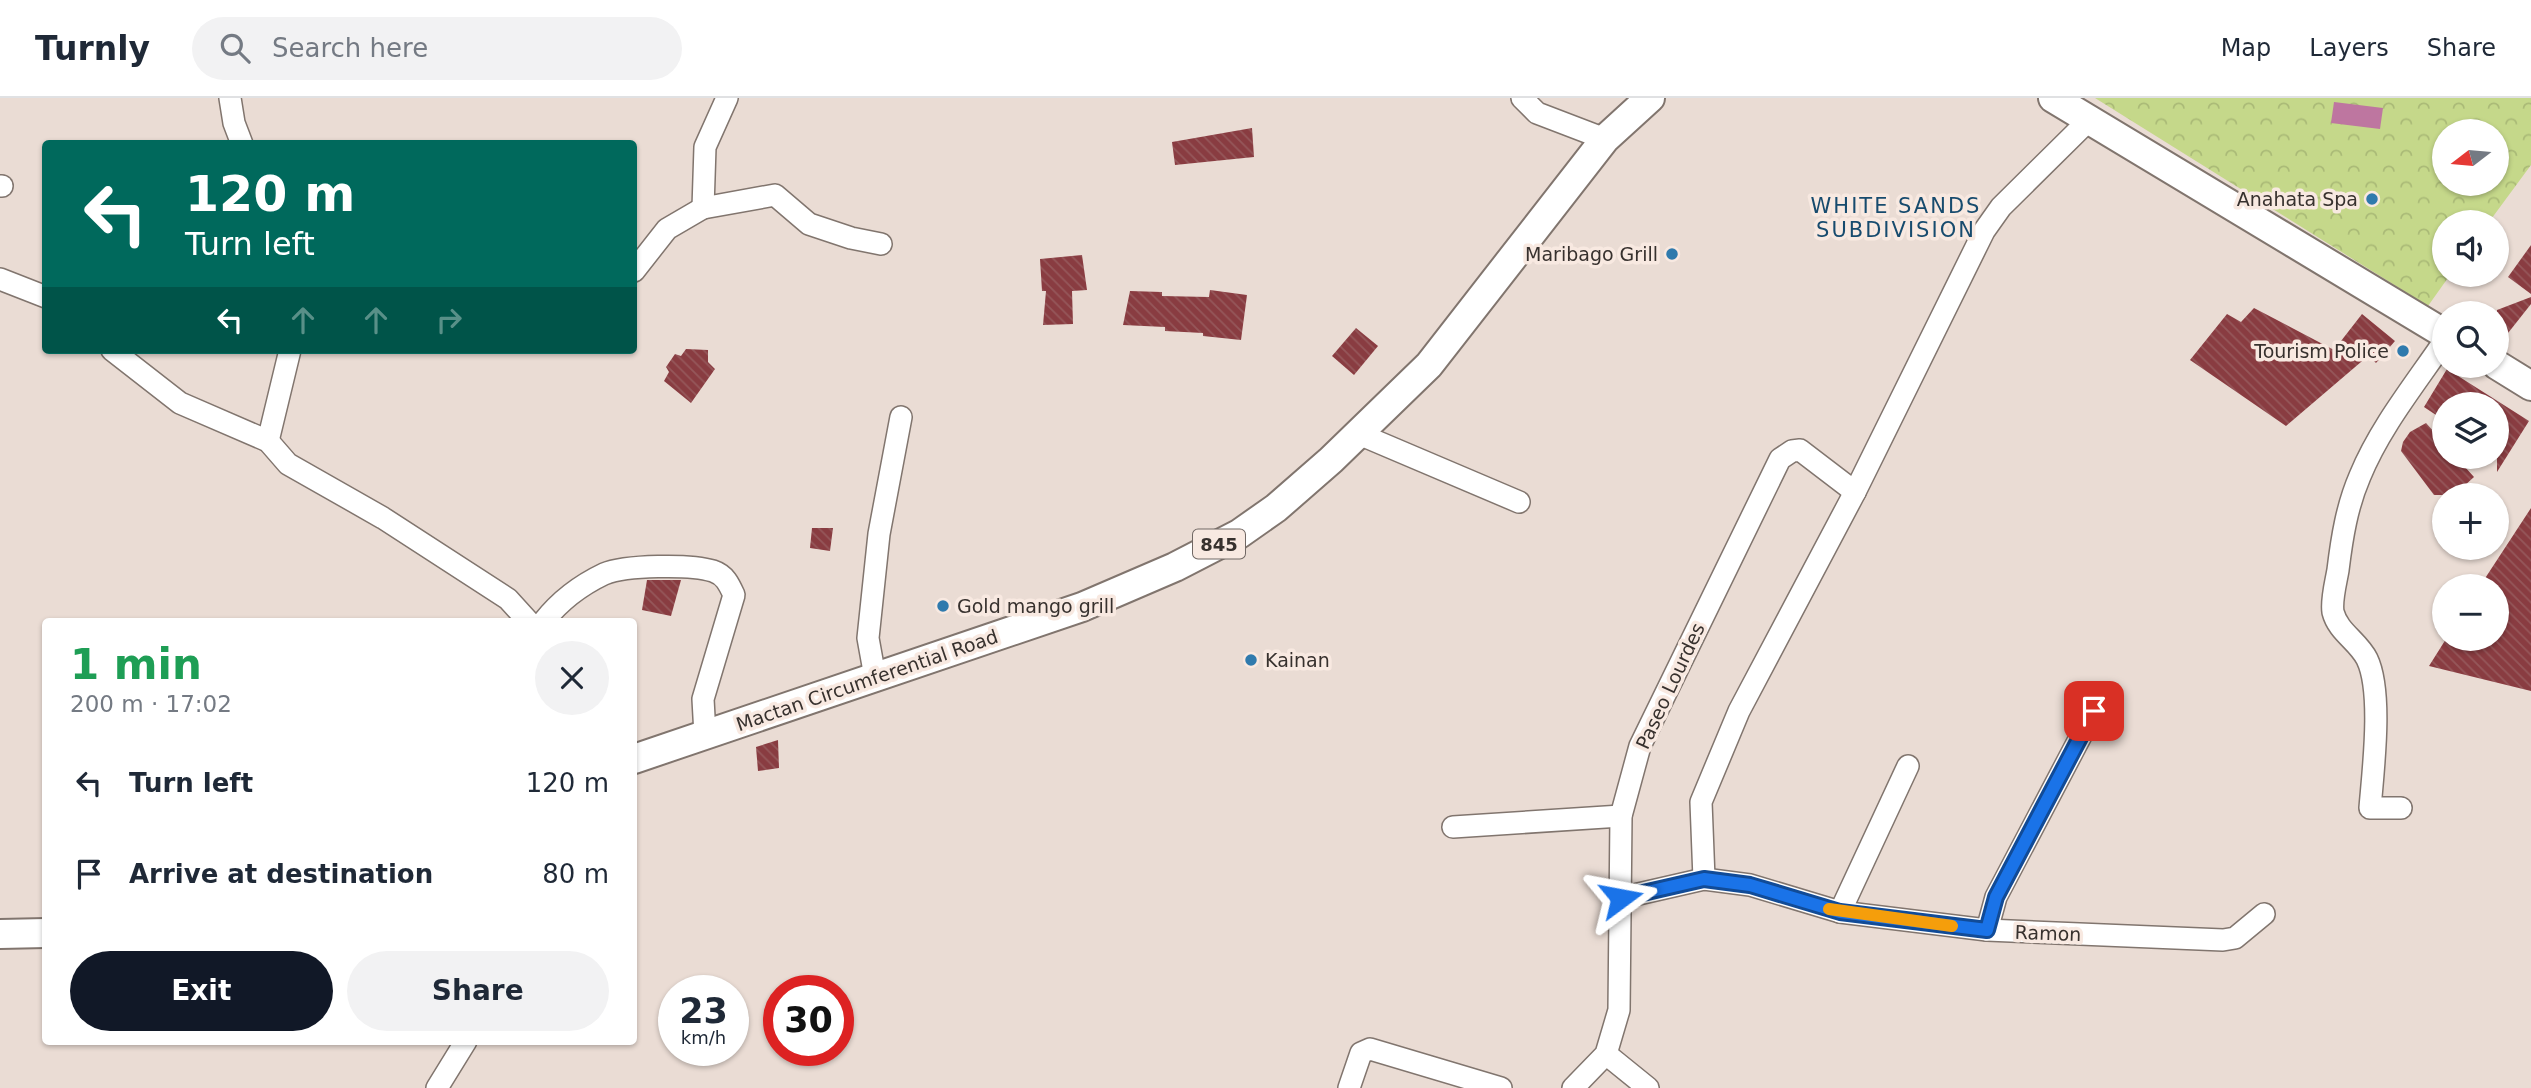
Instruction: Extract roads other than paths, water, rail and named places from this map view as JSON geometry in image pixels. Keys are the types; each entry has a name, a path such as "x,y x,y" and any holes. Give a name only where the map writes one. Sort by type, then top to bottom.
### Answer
{"main road":[{"name":"Mactan Circumferential Road","path":"637,758 1082,607 1175,567 1239,534 1276,508 1359,434 1429,365 1605,139 1650,98"},
{"path":"2053,98 2432,326"},
{"path":"2509,372 2531,386"},
{"path":"0,934 42,933"}],"street":[{"path":"230,98 234,123 240,140"},
{"path":"703,208 705,147 727,98"},
{"path":"1522,98 1537,113 1605,139"},
{"path":"1704,879 1701,802 1739,711 1856,492 1984,231 2001,207 2090,120"},
{"path":"637,267 667,229 703,208 775,195 809,224 851,238 881,244"},
{"path":"0,279 42,296"},
{"path":"117,354 180,402 268,441 288,464 383,518 508,599 525,618"},
{"path":"268,441 289,354"},
{"path":"2401,808 2370,808 2376,724 2373,682 2368,660 2358,645 2339,628 2333,610 2343,526 2360,475 2388,425 2432,359"},
{"path":"874,677 868,638 869,625 879,534 901,418"},
{"path":"1359,434 1519,502"},
{"name":"Paseo Lourdes","path":"1573,1088 1606,1054 1619,1010 1621,816 1640,746 1780,459 1792,451 1800,450 1856,492"},
{"path":"546,618 557,604 604,574 627,567 713,571 727,580 734,595 703,699 705,735"},
{"path":"1987,930 1996,897 2094,711"},
{"path":"1840,912 1908,766"},
{"path":"1452,827 1621,816"},
{"name":"Ramon","path":"1621,898 1704,879 1750,885 1840,912 1987,930 2223,940 2235,939 2264,914"},
{"path":"437,1088 464,1045"},
{"path":"1349,1088 1361,1053 1370,1049 1501,1088"},
{"path":"1606,1054 1648,1088"}],"place":[{"name":"Anahata Spa","path":"2372,199"},
{"name":"Maribago Grill","path":"1672,254"},
{"name":"Tourism Police","path":"2403,351"},
{"name":"Gold mango grill","path":"943,606"},
{"name":"Kainan","path":"1251,660"}],"district":[{"name":"WHITE SANDS SUBDIVISION","path":"1896,218"}]}
